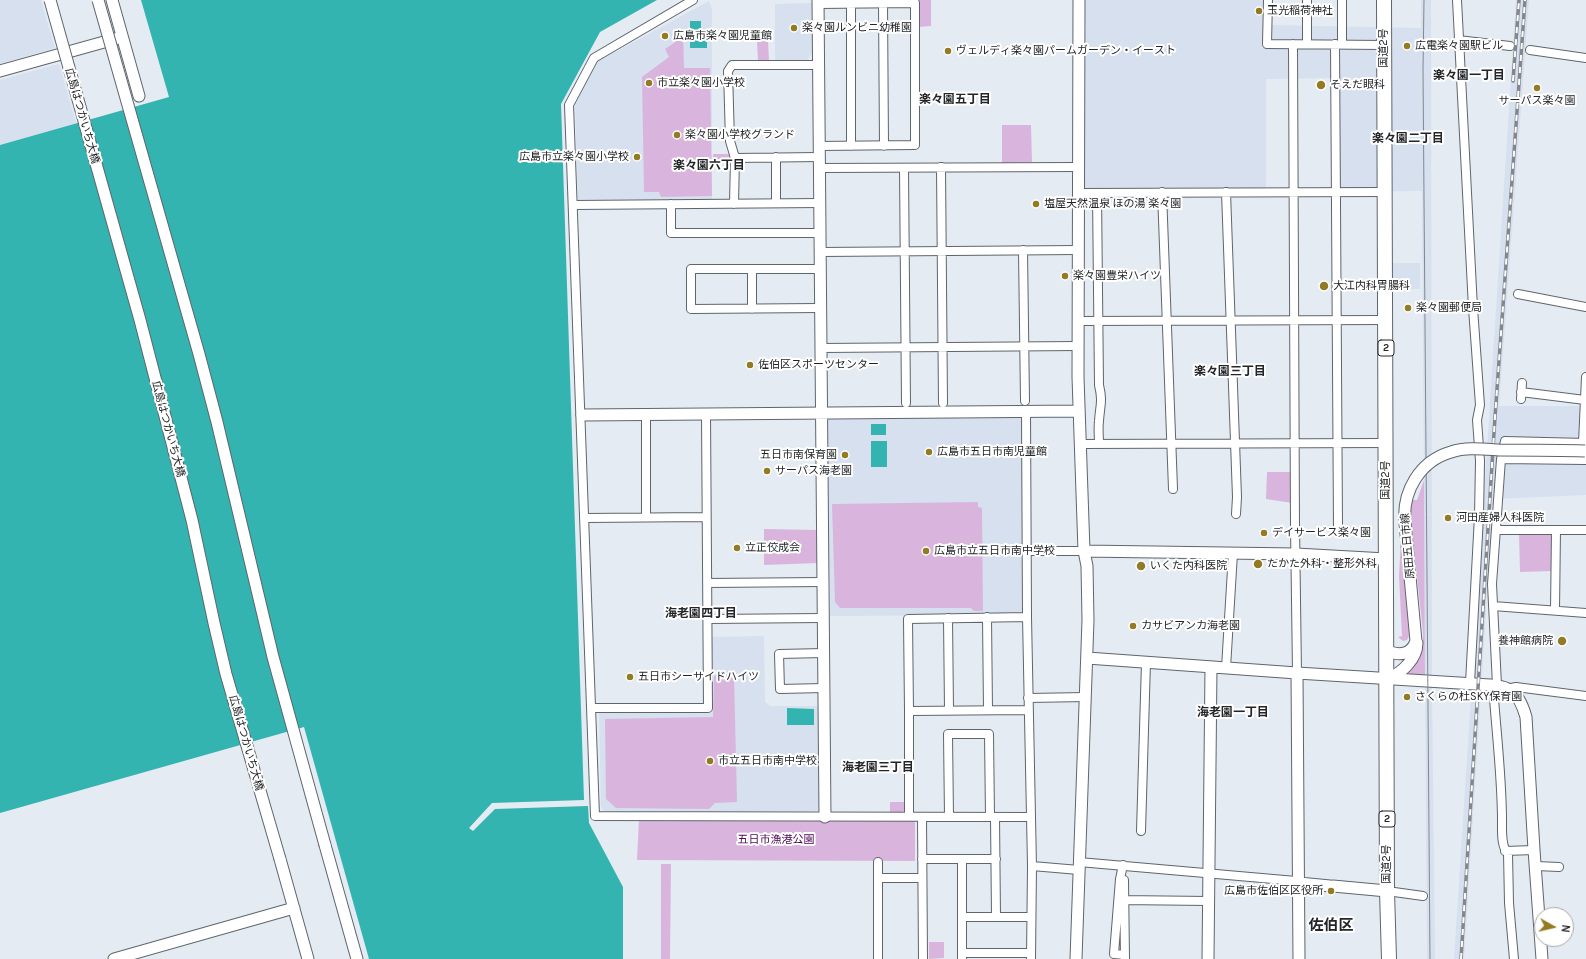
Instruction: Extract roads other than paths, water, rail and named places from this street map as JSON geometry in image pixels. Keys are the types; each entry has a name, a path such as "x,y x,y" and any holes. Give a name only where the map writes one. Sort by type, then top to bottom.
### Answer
{"highway":[{"name":"国道2号","path":"1384,0 1387,891 1389,959"}],"street":[{"name":"広島はつかいち大橋","path":"50,0 142,328 192,520 226,674 308,959"},
{"path":"98,0 199,354 219,430 273,657 357,959"},
{"path":"112,0 139,96"},
{"path":"693,0 594,58 569,105 582,415 595,816 1030,817"},
{"path":"1076,959 1087,658 1087,566 1084,551 1078,346 1079,0"},
{"path":"1268,0 1267,44 1384,44"},
{"path":"1307,0 1307,44"},
{"path":"1338,526 1339,444 1336,192 1338,44 1342,0"},
{"path":"1457,0 1458,40 1480,405 1477,420 1480,461 1479,516 1470,683"},
{"path":"735,158 776,157 819,152 851,146 915,145 914,2 818,2 818,65 819,152 819,168 820,203 821,413 824,618 825,816"},
{"path":"851,3 851,146"},
{"path":"883,3 884,146"},
{"path":"0,71 122,37"},
{"path":"1458,40 1510,46"},
{"path":"1292,44 1299,959"},
{"path":"1530,50 1586,58"},
{"path":"734,204 735,158 730,141 728,71 732,65 818,65"},
{"path":"776,157 776,203"},
{"path":"941,167 943,403"},
{"path":"819,168 1078,167"},
{"path":"904,168 906,403"},
{"path":"1162,192 1170,444 1173,489"},
{"path":"1226,192 1237,497 1236,514"},
{"path":"1078,193 1385,192"},
{"path":"1097,193 1099,385 1102,407 1099,421 1099,444"},
{"path":"573,205 820,203"},
{"path":"671,204 671,233 820,233"},
{"path":"962,859 962,956 1031,956 1032,866 1028,710 1023,250"},
{"path":"820,252 1078,250"},
{"path":"820,269 691,269 692,309 820,308"},
{"path":"752,269 752,309"},
{"path":"1518,294 1586,307"},
{"path":"1079,321 1386,320"},
{"path":"821,348 1078,346"},
{"path":"1585,450 1586,377"},
{"path":"1521,391 1585,400"},
{"path":"582,415 821,413 1025,406 1079,411"},
{"path":"592,708 708,708 706,414"},
{"path":"646,415 646,517"},
{"path":"1514,959 1508,853 1505,851 1502,826 1499,686 1492,584 1501,459 1505,441 1585,450"},
{"path":"1080,444 1235,445 1386,443"},
{"name":"原田五日市線","path":"1387,679 1396,674 1413,659 1417,648 1417,635 1405,522 1405,507 1412,483 1420,471 1428,464 1449,452 1469,449 1585,450"},
{"path":"1501,459 1585,450"},
{"path":"585,518 706,517"},
{"path":"1496,530 1586,530"},
{"path":"1555,610 1556,530"},
{"path":"1026,551 1296,554 1386,559"},
{"path":"1226,668 1233,553"},
{"path":"707,583 823,582"},
{"path":"1493,606 1586,613"},
{"path":"988,617 988,710"},
{"path":"909,816 908,619 1027,617"},
{"path":"708,619 824,618"},
{"path":"948,618 949,710"},
{"path":"1387,651 1399,655 1405,654 1414,646 1417,635"},
{"path":"824,653 779,654 780,689 824,688"},
{"path":"1087,658 1387,679 1470,683 1586,696"},
{"path":"1142,831 1146,662"},
{"path":"1208,959 1211,667"},
{"path":"1499,686 1513,691 1519,698 1526,717 1542,959"},
{"path":"1028,698 1086,698"},
{"path":"909,711 1028,710"},
{"path":"949,817 948,734 990,734 996,859 996,917"},
{"path":"922,817 923,959"},
{"path":"1505,851 1534,850"},
{"path":"922,859 996,859"},
{"path":"878,862 878,959"},
{"path":"1123,865 1122,900 1125,957"},
{"path":"1032,866 1123,865 1296,881 1299,883 1387,891 1423,896"},
{"path":"1536,866 1559,867"},
{"path":"878,878 922,878"},
{"path":"1122,900 1209,901"},
{"path":"114,959 294,908"},
{"path":"963,917 1031,917"}],"water":[{"path":"141,0 657,0 600,32 561,104 584,800 492,803 469,828 473,831 495,809 588,806 589,823 623,887 623,959 369,959 304,727 0,813 0,145 169,97"},
{"path":"690,21 701,21 701,37 707,37 707,48 690,48"},
{"path":"871,424 886,424 886,435 871,435"},
{"path":"871,441 887,441 887,467 871,467"},
{"path":"787,708 814,709 814,725 787,725"}],"tram line":[{"path":"1424,0 1423,70 1430,959"}],"railway":[{"path":"1513,81 1519,0"},
{"path":"1461,959 1495,417 1525,0"}],"place":[{"name":"玉光稲荷神社","path":"1259,11"},
{"name":"楽々園ルンビニ幼稚園","path":"794,28"},
{"name":"広島市楽々園児童館","path":"665,36"},
{"name":"広電楽々園駅ビル","path":"1407,46"},
{"name":"ヴェルディ楽々園パームガーデン・イースト","path":"948,51"},
{"name":"市立楽々園小学校","path":"649,83"},
{"name":"そえだ眼科","path":"1321,85"},
{"name":"サーパス楽々園","path":"1537,88"},
{"name":"楽々園小学校グランド","path":"677,135"},
{"name":"広島市立楽々園小学校","path":"637,157"},
{"name":"塩屋天然温泉 ほの湯 楽々園","path":"1036,204"},
{"name":"楽々園豊栄ハイツ","path":"1065,276"},
{"name":"大江内科胃腸科","path":"1324,286"},
{"name":"楽々園郵便局","path":"1408,308"},
{"name":"佐伯区スポーツセンター","path":"750,365"},
{"name":"広島市五日市南児童館","path":"929,452"},
{"name":"五日市南保育園","path":"845,455"},
{"name":"サーパス海老園","path":"767,471"},
{"name":"河田産婦人科医院","path":"1448,518"},
{"name":"デイサービス楽々園","path":"1264,533"},
{"name":"立正佼成会","path":"737,548"},
{"name":"広島市立五日市南中学校","path":"926,551"},
{"name":"たかた外科・整形外科","path":"1258,564"},
{"name":"いくた内科医院","path":"1141,566"},
{"name":"カサビアンカ海老園","path":"1133,626"},
{"name":"養神館病院","path":"1562,641"},
{"name":"五日市シーサイドハイツ","path":"630,677"},
{"name":"さくらの杜SKY保育園","path":"1407,697"},
{"name":"市立五日市南中学校","path":"710,761"},
{"name":"広島市佐伯区区役所","path":"1331,891"}],"district":[{"name":"楽々園一丁目","path":"1469,76"},
{"name":"楽々園五丁目","path":"955,100"},
{"name":"楽々園二丁目","path":"1408,139"},
{"name":"楽々園六丁目","path":"709,166"},
{"name":"楽々園三丁目","path":"1230,372"},
{"name":"海老園四丁目","path":"701,614"},
{"name":"海老園一丁目","path":"1233,713"},
{"name":"海老園三丁目","path":"878,768"},
{"name":"佐伯区","path":"1331,926"}],"park label":[{"name":"五日市漁港公園","path":"776,840"}]}
